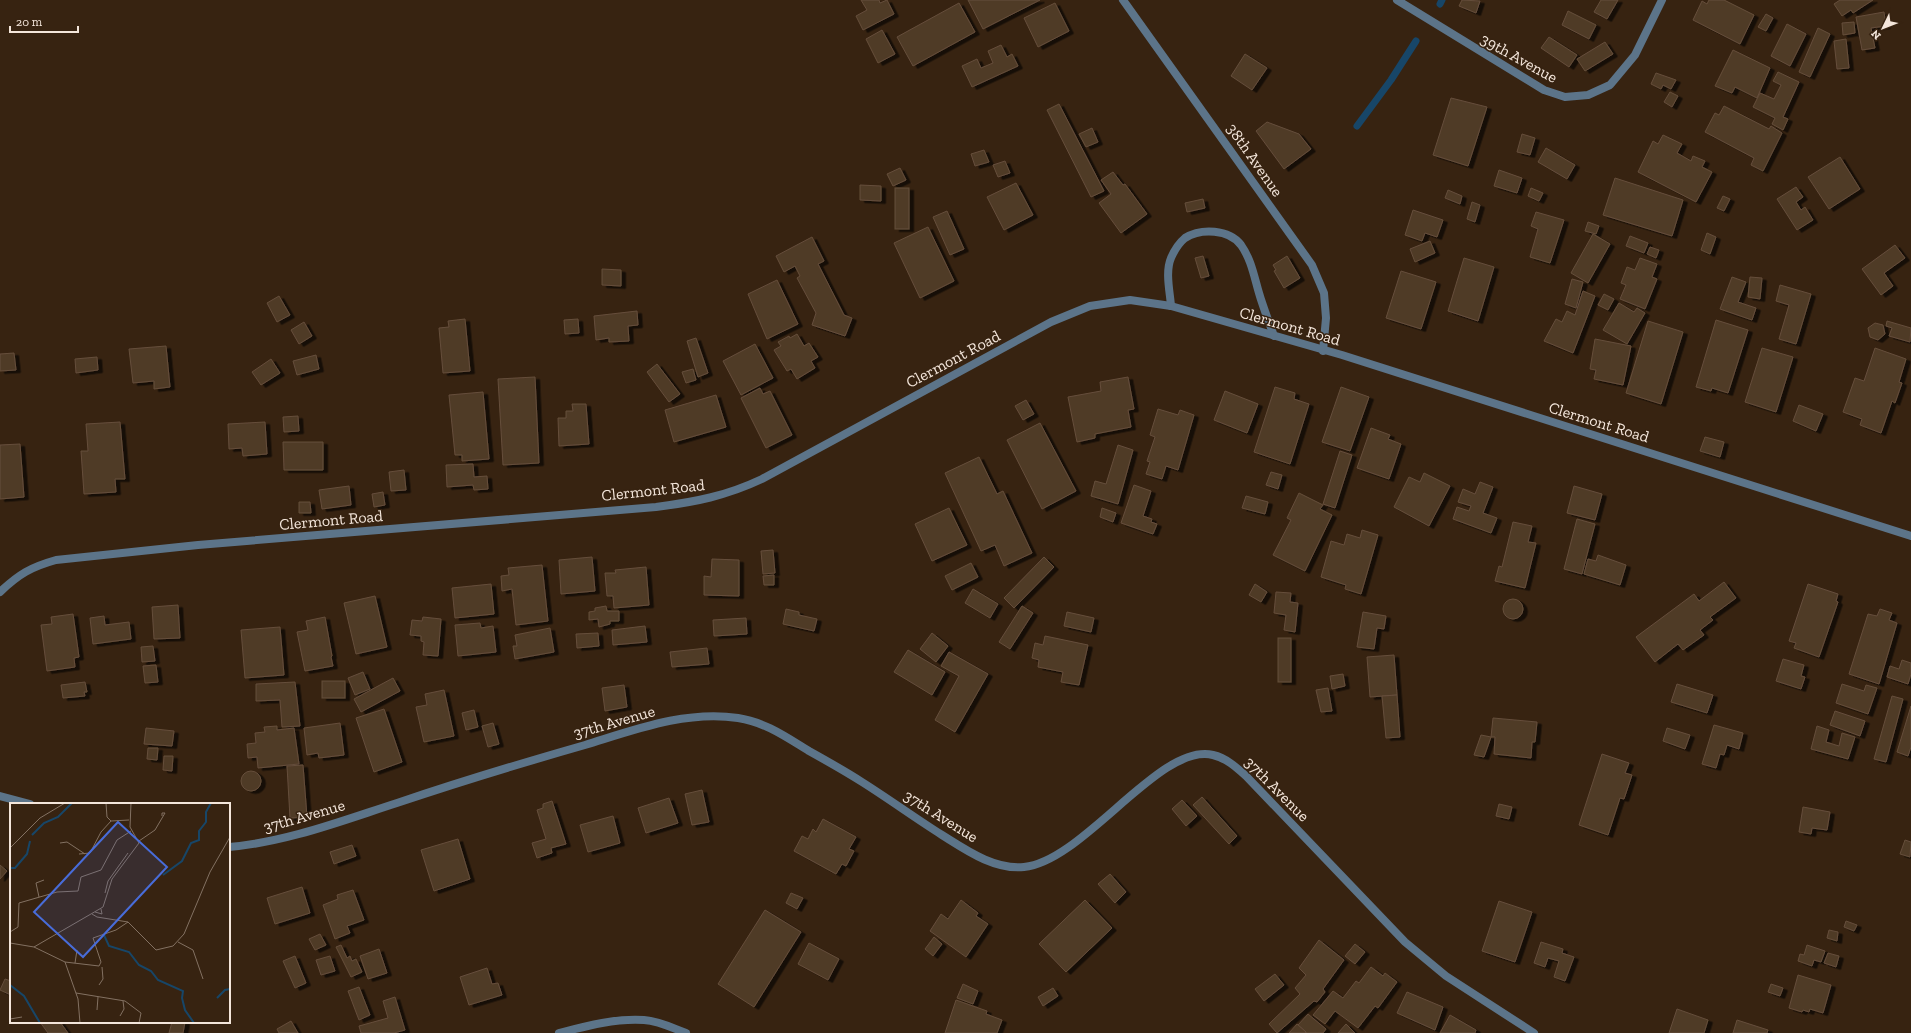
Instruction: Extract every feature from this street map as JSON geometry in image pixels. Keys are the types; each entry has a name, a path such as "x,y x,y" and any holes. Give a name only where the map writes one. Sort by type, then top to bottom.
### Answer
{"street":[{"name":"38th Avenue","path":"1123,0 1312,265 1324,293 1326,318 1324,350"},
{"name":"39th Avenue","path":"1397,0 1544,90 1565,97 1588,95 1610,85 1635,55 1662,0"},
{"path":"1171,306 1169,285 1170,259 1179,244 1185,238 1196,234 1208,231 1220,232 1229,235 1240,243 1248,255 1259,294 1274,336"},
{"name":"Clermont Road","path":"0,592 25,571 36,565 56,560 213,544 656,507 718,497 741,489 762,479 1051,322 1075,311 1095,305 1130,300 1171,306 1324,350 1911,536"},
{"name":"37th Avenue","path":"230,847 256,845 297,835 480,776 664,721 699,717 738,718 766,726 860,780 973,854 1001,865 1025,867 1050,859 1072,845 1149,781 1169,767 1192,756 1211,754 1228,761 1246,776 1405,942 1446,976 1534,1033"},
{"path":"0,796 26,803"},
{"path":"559,1033 622,1020 645,1020 669,1026 686,1033"}],"building":[{"path":"861,0 879,0 880,3 887,0 894,14 863,30 856,16 867,10"},
{"path":"968,0 1040,0 983,29"},
{"path":"1462,0 1480,1 1476,13 1459,6"},
{"path":"1601,0 1618,0 1607,19 1594,12"},
{"path":"1709,0 1724,0 1754,15 1740,44 1693,20 1702,1 1707,4"},
{"path":"1840,0 1873,0 1853,13 1851,10 1842,16 1834,4"},
{"path":"959,3 975,32 913,66 897,37"},
{"path":"1055,3 1069,31 1038,47 1024,18"},
{"path":"1568,11 1596,25 1589,39 1562,25"},
{"path":"1884,12 1886,26 1871,28 1875,48 1862,50 1856,17"},
{"path":"1766,14 1773,18 1766,31 1758,27"},
{"path":"1854,22 1855,33 1843,35 1842,23"},
{"path":"1787,24 1806,34 1790,66 1771,56"},
{"path":"1818,28 1830,34 1810,77 1799,72"},
{"path":"882,30 895,54 878,63 866,39"},
{"path":"1549,37 1577,55 1569,67 1541,48"},
{"path":"1846,39 1849,68 1837,69 1834,41"},
{"path":"1605,42 1613,54 1585,71 1577,59"},
{"path":"1001,45 1007,57 1012,54 1018,66 972,87 962,66 977,59 981,68 993,63 988,51"},
{"path":"1733,50 1770,68 1757,98 1735,87 1732,93 1715,86"},
{"path":"1245,54 1267,68 1252,90 1231,76"},
{"path":"1778,72 1799,82 1783,117 1788,119 1783,130 1772,124 1775,118 1753,107 1760,93 1774,99 1781,85 1773,81"},
{"path":"1656,73 1676,80 1671,89 1663,85 1661,89 1651,84"},
{"path":"1670,92 1678,96 1672,107 1664,102"},
{"path":"1451,98 1487,107 1468,166 1433,155"},
{"path":"1059,104 1104,191 1091,197 1047,110"},
{"path":"1724,106 1769,129 1771,126 1782,133 1763,171 1751,165 1754,158 1705,132 1715,113 1719,115"},
{"path":"1267,122 1299,134 1311,149 1284,169 1256,131"},
{"path":"1092,128 1098,142 1086,147 1079,134"},
{"path":"1522,134 1535,138 1530,155 1517,152"},
{"path":"1663,135 1682,144 1677,153 1691,161 1693,156 1705,161 1702,167 1712,172 1696,202 1638,172 1653,141 1658,144"},
{"path":"1546,148 1575,165 1567,179 1538,162"},
{"path":"984,150 989,162 975,166 971,154"},
{"path":"1840,157 1860,189 1829,209 1808,177"},
{"path":"1005,161 1010,173 998,177 993,165"},
{"path":"900,168 906,180 893,186 887,174"},
{"path":"1499,170 1522,178 1517,193 1494,186"},
{"path":"1113,172 1123,185 1125,184 1147,214 1121,233 1099,203 1111,194 1101,180"},
{"path":"1615,178 1683,200 1672,236 1603,215"},
{"path":"1016,183 1033,215 1004,230 987,197"},
{"path":"860,185 881,186 881,201 860,200"},
{"path":"1796,187 1803,197 1796,202 1801,210 1805,207 1813,220 1797,230 1777,199"},
{"path":"895,188 909,188 909,229 895,229"},
{"path":"1531,188 1543,193 1539,201 1528,196"},
{"path":"1448,190 1462,196 1460,204 1445,198"},
{"path":"1723,196 1730,199 1724,211 1717,208"},
{"path":"1203,199 1205,208 1187,212 1185,203"},
{"path":"1472,202 1480,205 1475,222 1467,219"},
{"path":"1413,210 1443,220 1437,237 1425,233 1422,241 1405,235"},
{"path":"947,211 964,249 950,255 933,217"},
{"path":"1536,212 1564,220 1550,263 1530,257 1538,229 1531,226"},
{"path":"1588,222 1599,226 1596,234 1585,231"},
{"path":"928,227 954,281 920,298 894,243"},
{"path":"1707,233 1716,237 1710,254 1701,250"},
{"path":"1593,234 1610,244 1588,283 1571,273"},
{"path":"1630,236 1648,243 1644,253 1626,246"},
{"path":"812,237 824,261 818,264 844,315 852,318 845,336 812,325 816,313 797,278 800,276 795,266 784,272 776,256"},
{"path":"1430,241 1435,253 1415,262 1410,249"},
{"path":"1895,245 1905,258 1884,273 1893,286 1881,295 1862,269"},
{"path":"1650,247 1659,250 1656,258 1647,254"},
{"path":"1203,256 1209,276 1201,278 1195,258"},
{"path":"1287,256 1300,278 1284,288 1274,271 1276,270 1273,265"},
{"path":"1464,258 1494,267 1478,321 1448,311"},
{"path":"1640,258 1657,264 1652,277 1657,279 1645,309 1620,299 1626,285 1621,283 1627,267 1635,270"},
{"path":"602,269 621,270 621,286 602,285"},
{"path":"1401,271 1436,282 1421,329 1386,318"},
{"path":"1732,277 1746,282 1738,302 1756,308 1752,320 1720,309"},
{"path":"1750,277 1762,278 1760,299 1748,297"},
{"path":"1572,279 1583,282 1576,308 1565,304"},
{"path":"777,280 798,324 767,339 748,294"},
{"path":"1780,285 1811,294 1796,344 1779,339 1789,305 1776,301"},
{"path":"1583,291 1595,296 1573,353 1544,341 1556,319 1562,322 1567,311 1575,315"},
{"path":"1604,294 1614,299 1608,310 1598,305"},
{"path":"279,296 290,315 277,322 267,303"},
{"path":"1619,303 1634,312 1637,308 1645,313 1627,344 1603,330"},
{"path":"637,311 638,325 628,326 629,341 609,342 609,338 596,340 594,316"},
{"path":"465,319 470,371 443,373 439,328 449,327 448,321"},
{"path":"578,319 579,333 565,334 564,320"},
{"path":"1716,320 1748,330 1728,393 1712,388 1711,391 1696,387"},
{"path":"1648,321 1683,332 1661,404 1626,393"},
{"path":"1887,321 1911,328 1910,342 1889,336 1892,328 1886,326"},
{"path":"304,322 312,336 299,344 291,330"},
{"path":"1875,323 1883,325 1885,334 1878,340 1870,337 1868,328"},
{"path":"797,334 804,346 809,343 818,357 811,361 815,368 797,379 791,369 787,371 774,350 781,346 778,342 789,336 790,338"},
{"path":"696,338 708,373 698,377 687,341"},
{"path":"1595,339 1631,346 1623,385 1594,379 1596,370 1590,369"},
{"path":"755,344 773,378 741,395 723,361"},
{"path":"166,346 170,387 154,389 154,381 133,383 129,349"},
{"path":"1762,348 1793,357 1776,412 1745,402"},
{"path":"1875,348 1906,359 1899,382 1902,383 1895,403 1892,401 1881,433 1860,425 1862,419 1843,412 1855,378 1864,381"},
{"path":"14,353 16,370 0,371 0,354"},
{"path":"316,355 319,369 297,375 293,361"},
{"path":"97,357 98,370 76,373 75,359"},
{"path":"271,359 280,373 261,385 252,372"},
{"path":"657,364 680,394 669,402 647,372"},
{"path":"693,369 696,380 686,383 682,372"},
{"path":"535,377 539,463 503,465 498,379"},
{"path":"1128,377 1134,409 1128,410 1131,427 1095,434 1095,438 1077,442 1068,397 1101,391 1100,382"},
{"path":"1275,387 1295,393 1294,399 1309,404 1290,464 1254,452"},
{"path":"1341,387 1369,397 1350,451 1322,442"},
{"path":"760,388 763,394 770,391 792,435 766,448 741,398"},
{"path":"1225,391 1258,404 1247,433 1214,420"},
{"path":"483,392 489,459 462,461 462,455 455,455 449,395"},
{"path":"716,395 726,427 674,442 665,410"},
{"path":"1026,400 1034,414 1023,420 1015,406"},
{"path":"572,404 586,404 589,444 559,446 558,418 566,418 566,411 573,411"},
{"path":"1799,405 1823,414 1816,431 1793,421"},
{"path":"1158,409 1178,415 1180,410 1194,415 1178,470 1166,466 1162,479 1146,474 1150,462 1147,461 1155,437 1150,435"},
{"path":"298,416 299,431 284,432 283,417"},
{"path":"120,422 125,479 115,479 116,492 84,494 81,451 88,451 86,424"},
{"path":"265,422 267,454 243,456 242,448 229,449 228,424"},
{"path":"1040,423 1076,491 1042,509 1007,440"},
{"path":"1371,428 1390,435 1388,439 1401,444 1389,479 1357,468"},
{"path":"1705,437 1724,442 1720,457 1700,451"},
{"path":"283,442 323,442 323,470 284,470"},
{"path":"20,444 24,497 0,499 0,445"},
{"path":"1118,445 1133,450 1118,504 1091,496 1095,481 1106,484"},
{"path":"1340,451 1352,455 1335,508 1323,504"},
{"path":"979,457 997,494 1003,491 1032,553 1004,566 995,545 981,551 945,473"},
{"path":"473,464 474,477 487,476 488,489 474,490 473,485 447,487 446,465"},
{"path":"404,470 406,490 391,491 389,472"},
{"path":"1271,472 1282,475 1278,489 1266,485"},
{"path":"1424,473 1450,486 1429,526 1394,507 1409,477 1420,482"},
{"path":"1480,482 1493,487 1483,513 1497,518 1491,533 1453,519 1457,507 1469,511 1471,506 1458,502 1463,489 1475,494"},
{"path":"1134,485 1151,491 1143,516 1152,519 1151,522 1157,524 1153,534 1121,523"},
{"path":"349,486 351,505 322,509 319,490"},
{"path":"1574,486 1602,494 1595,520 1567,513"},
{"path":"383,492 385,505 374,507 372,494"},
{"path":"1299,493 1323,505 1320,509 1332,515 1305,571 1273,555 1291,520 1287,518"},
{"path":"1246,496 1268,502 1265,514 1242,508"},
{"path":"299,502 310,502 311,513 299,513"},
{"path":"949,508 967,545 932,561 915,524"},
{"path":"1102,508 1116,513 1113,522 1100,517"},
{"path":"1577,519 1595,524 1582,574 1564,569"},
{"path":"1513,522 1532,526 1528,542 1536,543 1525,588 1495,581 1499,566 1502,567"},
{"path":"1362,530 1378,535 1361,594 1345,589 1346,585 1321,577 1331,541 1344,545 1347,534 1360,538"},
{"path":"773,550 775,573 763,574 761,551"},
{"path":"1598,555 1626,565 1620,585 1584,574 1588,559 1596,561"},
{"path":"592,557 595,591 561,594 559,560"},
{"path":"1044,557 1054,567 1014,608 1004,598"},
{"path":"712,559 739,560 739,596 704,595 704,576 711,577"},
{"path":"971,563 978,577 952,590 945,576"},
{"path":"542,565 548,621 516,625 512,589 502,591 501,576 509,575 508,568"},
{"path":"646,567 649,605 614,608 613,596 607,596 605,573 616,573 615,570"},
{"path":"774,575 774,585 764,585 763,576"},
{"path":"1724,582 1736,598 1710,617 1713,620 1700,630 1704,635 1683,650 1678,644 1655,662 1636,637 1694,594 1699,601"},
{"path":"491,584 494,614 455,618 452,588"},
{"path":"1255,584 1267,592 1261,602 1249,595"},
{"path":"1808,584 1838,594 1836,601 1838,602 1819,657 1794,648 1796,643 1789,641"},
{"path":"973,589 998,604 990,618 965,603"},
{"path":"1276,592 1291,593 1290,602 1298,603 1295,632 1284,630 1286,615 1274,613"},
{"path":"375,596 387,647 356,654 344,603"},
{"path":"1509,599 1517,599 1523,605 1523,613 1517,619 1509,619 1503,613 1503,605"},
{"path":"178,605 180,638 154,639 152,607"},
{"path":"606,606 607,611 619,611 619,621 610,621 610,624 599,627 598,619 589,620 589,612 595,611 595,608"},
{"path":"1022,606 1033,613 1010,649 999,642"},
{"path":"786,609 799,612 799,615 817,619 814,631 783,624"},
{"path":"1880,609 1892,613 1889,620 1897,623 1879,684 1849,674 1868,614 1877,616"},
{"path":"1067,612 1094,618 1091,632 1064,626"},
{"path":"1363,612 1386,616 1384,629 1377,628 1374,649 1357,647"},
{"path":"73,614 79,657 74,658 75,667 47,671 41,625 52,624 51,617"},
{"path":"104,616 105,625 129,622 131,639 93,644 90,618"},
{"path":"325,617 333,666 305,671 297,632 308,630 306,621"},
{"path":"423,617 441,619 438,656 423,655 424,642 421,641 421,636 410,635 412,620 422,621"},
{"path":"746,618 747,634 714,636 713,620"},
{"path":"480,623 481,628 493,626 496,652 458,656 455,625"},
{"path":"645,626 647,642 613,645 612,630"},
{"path":"280,627 284,675 245,678 241,630"},
{"path":"550,628 554,652 515,659 513,646 517,646 515,635"},
{"path":"598,633 599,646 577,648 576,634"},
{"path":"932,633 948,646 936,662 920,649"},
{"path":"1045,636 1088,645 1079,685 1061,682 1063,672 1038,667 1039,660 1032,658 1035,643 1043,645"},
{"path":"1278,638 1291,638 1291,682 1278,682"},
{"path":"153,646 155,661 142,662 141,647"},
{"path":"707,648 709,664 672,667 670,652"},
{"path":"908,650 945,672 932,695 894,672"},
{"path":"949,652 988,674 955,732 935,720 959,676 941,666"},
{"path":"1394,655 1397,695 1370,697 1367,657"},
{"path":"1783,659 1804,665 1801,676 1805,677 1801,689 1776,681"},
{"path":"1902,660 1911,663 1911,674 1908,684 1887,677 1890,666 1899,669"},
{"path":"156,665 158,682 145,683 143,666"},
{"path":"363,672 370,689 355,695 348,678"},
{"path":"1343,674 1345,686 1332,689 1330,676"},
{"path":"393,678 400,691 361,712 354,699"},
{"path":"322,681 345,681 345,698 322,698"},
{"path":"85,682 87,692 84,692 85,696 63,698 61,685"},
{"path":"295,682 300,726 282,727 280,700 256,701 256,684"},
{"path":"1677,684 1713,695 1707,713 1671,702"},
{"path":"1842,684 1864,691 1866,685 1877,688 1868,714 1836,703"},
{"path":"624,685 627,707 605,711 602,688"},
{"path":"1328,688 1332,711 1321,712 1316,690"},
{"path":"444,690 454,736 424,742 416,707 427,705 425,694"},
{"path":"1397,695 1400,737 1386,738 1382,696"},
{"path":"1892,696 1903,699 1886,762 1874,759"},
{"path":"1911,706 1911,747 1908,756 1897,752"},
{"path":"384,709 402,762 374,772 356,718"},
{"path":"474,710 478,727 466,730 462,713"},
{"path":"1835,711 1865,721 1860,736 1830,725"},
{"path":"1493,718 1537,722 1535,742 1532,742 1531,758 1494,754 1495,737 1491,737"},
{"path":"340,723 344,755 319,758 318,753 307,755 304,728"},
{"path":"493,723 499,744 488,747 482,726"},
{"path":"1714,725 1743,733 1739,749 1727,745 1724,755 1720,754 1716,768 1702,764"},
{"path":"277,726 277,730 294,728 299,764 258,768 257,757 248,758 247,744 256,743 255,733 265,732 264,727"},
{"path":"1817,726 1829,730 1826,742 1839,746 1842,733 1855,737 1848,759 1811,749"},
{"path":"146,728 174,731 172,746 144,744"},
{"path":"1667,728 1690,735 1685,749 1663,741"},
{"path":"1481,735 1491,737 1484,757 1474,755"},
{"path":"148,748 158,748 157,760 147,759"},
{"path":"1602,754 1629,763 1625,773 1632,775 1624,799 1620,798 1608,835 1579,825"},
{"path":"164,756 173,756 172,771 163,770"},
{"path":"303,765 307,817 290,818 287,766"},
{"path":"251,771 258,774 261,781 258,788 251,791 244,788 241,781 244,774"},
{"path":"702,790 709,822 692,825 685,794"},
{"path":"1202,797 1237,836 1229,844 1193,805"},
{"path":"669,798 678,823 646,833 638,808"},
{"path":"1182,800 1197,816 1186,826 1172,809"},
{"path":"552,801 566,844 551,848 552,853 537,858 532,843 546,839 537,810 543,808 543,804"},
{"path":"1499,804 1512,807 1509,819 1496,816"},
{"path":"1803,807 1830,812 1827,830 1812,828 1811,834 1799,832"},
{"path":"613,816 620,843 588,852 580,825"},
{"path":"823,819 856,837 849,849 854,851 846,866 842,864 836,874 794,851 802,836 808,839 813,829 816,832"},
{"path":"458,839 470,879 434,891 421,850"},
{"path":"1905,840 1911,842 1910,857 1900,854"},
{"path":"352,845 356,856 334,864 330,852"},
{"path":"0,865 7,871 0,879"},
{"path":"1110,874 1126,892 1115,903 1098,884"},
{"path":"302,887 310,913 275,924 267,898"},
{"path":"353,890 364,920 347,926 350,933 335,939 323,905 338,899 337,895"},
{"path":"791,893 803,898 797,909 786,903"},
{"path":"961,900 978,913 976,916 988,924 966,957 930,931 941,914 948,919"},
{"path":"1085,900 1112,928 1066,972 1039,944"},
{"path":"1499,901 1532,912 1515,962 1482,951"},
{"path":"765,910 801,932 754,1007 718,984"},
{"path":"1846,921 1857,925 1854,931 1844,927"},
{"path":"1829,930 1838,932 1837,941 1827,938"},
{"path":"320,934 326,945 315,950 309,939"},
{"path":"934,937 942,944 933,956 925,949"},
{"path":"1319,940 1344,960 1323,989 1325,992 1317,1002 1314,1001 1277,1033 1269,1024 1300,994 1295,988 1306,975 1299,968"},
{"path":"1541,942 1563,949 1562,953 1574,957 1565,981 1554,977 1559,961 1548,958 1545,967 1534,963"},
{"path":"809,943 839,959 828,980 798,964"},
{"path":"1355,944 1365,952 1355,964 1345,956"},
{"path":"341,945 347,958 350,956 352,961 356,959 362,972 351,977 336,947"},
{"path":"1807,945 1825,951 1821,962 1814,960 1812,966 1798,961 1800,954 1804,955"},
{"path":"379,949 387,973 368,979 360,956"},
{"path":"1828,953 1839,956 1836,967 1824,963"},
{"path":"295,956 306,983 295,988 283,961"},
{"path":"330,956 335,971 321,975 316,960"},
{"path":"1371,967 1383,976 1385,973 1397,982 1378,1008 1375,1006 1358,1028 1335,1011 1325,1024 1313,1015 1333,991 1343,998 1356,981 1359,983"},
{"path":"487,968 492,984 498,983 502,995 469,1005 460,977"},
{"path":"1275,974 1284,985 1264,1001 1255,989"},
{"path":"1798,975 1831,985 1823,1013 1810,1009 1809,1012 1803,1010 1802,1012 1789,1008"},
{"path":"5,979 10,981 10,995 0,990"},
{"path":"963,984 978,991 973,1004 957,998"},
{"path":"1771,984 1783,988 1780,996 1768,992"},
{"path":"359,987 370,1015 359,1020 348,991"},
{"path":"1053,988 1058,996 1043,1006 1038,997"},
{"path":"1407,992 1443,1007 1435,1030 1397,1013"},
{"path":"395,997 405,1030 394,1033 361,1033 359,1026 388,1018 383,1001"},
{"path":"956,1000 987,1011 986,1014 1002,1020 997,1033 945,1033"},
{"path":"1677,1009 1708,1020 1704,1033 1669,1033"},
{"path":"1308,1014 1326,1029 1323,1033 1307,1033 1298,1025"},
{"path":"1450,1015 1476,1030 1475,1033 1440,1033"},
{"path":"1737,1020 1768,1030 1767,1033 1733,1033"},
{"path":"291,1021 298,1033 279,1033 277,1029"},
{"path":"41,1023 61,1023 68,1033 48,1033"},
{"path":"172,1023 185,1023 183,1033 169,1033"},
{"path":"1297,1024 1306,1032 1289,1033"},
{"path":"1346,1024 1355,1033 1338,1033"}],"waterway":[{"path":"1440,4 1442,0"},
{"path":"1357,126 1391,80 1416,41"}]}
